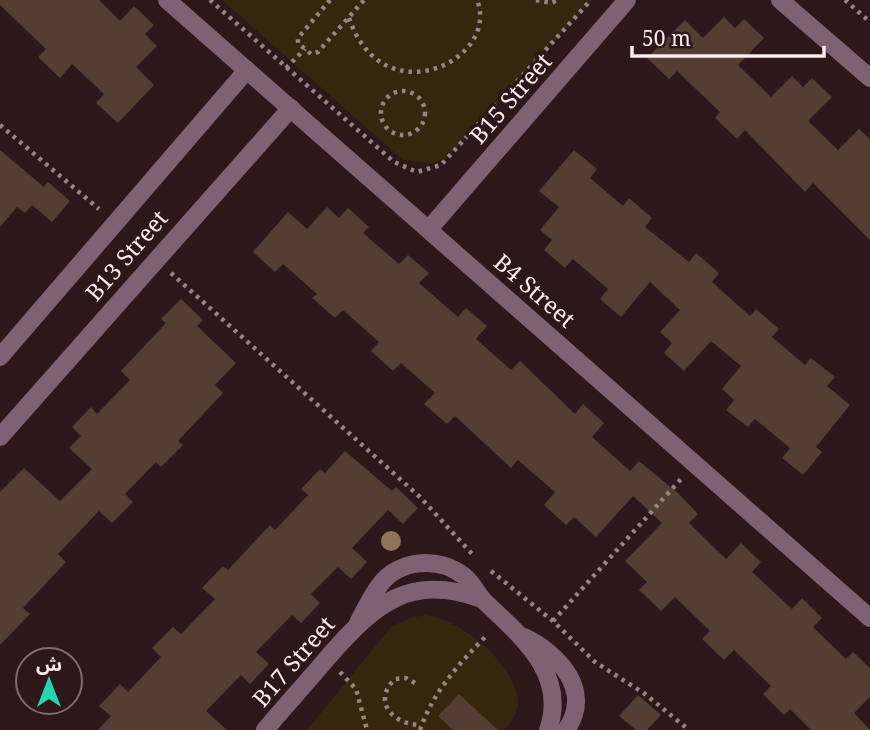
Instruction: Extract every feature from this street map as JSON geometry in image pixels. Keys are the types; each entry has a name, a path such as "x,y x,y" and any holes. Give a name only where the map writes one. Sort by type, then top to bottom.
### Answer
{"street":[{"name":"B4 Street","path":"167,0 870,618"},
{"name":"B15 Street","path":"429,229 627,0"},
{"path":"780,0 870,78"},
{"name":"B13 Street","path":"0,357 247,70"},
{"name":"B13 Street","path":"0,437 290,108"},
{"name":"B17 Street","path":"358,623 380,584 394,572 412,564 431,563 450,567 466,577 482,599"},
{"name":"B17 Street","path":"265,730 374,608 415,590 460,591 482,599"},
{"path":"482,599 524,637 556,655 567,670 574,688 575,708 566,730"},
{"path":"524,637 548,675 553,690 554,704 548,730"}],"path":[{"path":"210,0 394,162 405,169 430,171 441,165 591,0"},
{"path":"330,0 298,38 304,49 314,55 364,0"},
{"path":"349,18 361,44 383,63 396,70 425,73 440,68 464,50 478,23 480,8 477,0"},
{"path":"536,0 551,3 558,0"},
{"path":"845,0 870,22"},
{"path":"286,68 304,49"},
{"path":"404,90 422,99 426,108 425,119 419,130 398,135 388,130 382,121 381,109 393,92 404,90"},
{"path":"0,125 116,223"},
{"path":"155,258 420,497 481,563 553,621 596,662 645,694 689,730"},
{"path":"553,621 695,464"},
{"path":"415,684 405,678 395,679 388,686 386,705 390,715 399,722 420,728 428,706 448,676 521,596"},
{"path":"325,661 356,690 367,730"}],"shaded area":[{"path":"222,0 592,0 449,156 432,164 403,160"},
{"path":"426,615 455,625 470,634 497,658 507,672 515,687 518,705 514,717 504,730 307,730 391,627 409,618"}],"building":[{"path":"0,0 99,0 120,21 134,6 154,25 145,34 157,46 136,67 154,85 118,123 96,103 104,94 72,64 60,78 38,57 46,49 0,5"},
{"path":"724,17 735,28 744,19 764,38 738,65 771,97 792,76 803,87 812,78 832,97 808,121 838,150 859,129 870,139 870,240 813,183 805,192 745,130 737,139 715,118 720,112 677,71 669,79 647,58 685,20 703,38"},
{"path":"0,150 44,187 48,182 70,201 52,222 32,205 25,213 17,207 0,227"},
{"path":"574,150 597,169 590,178 623,206 629,198 652,218 645,227 689,262 696,253 719,273 712,282 750,316 756,309 779,329 772,337 805,365 811,358 835,377 827,386 850,405 816,447 822,452 803,475 782,458 790,448 755,419 748,427 726,410 734,400 722,389 741,366 711,341 684,371 664,353 672,343 660,332 680,310 650,282 621,317 600,299 608,289 573,259 565,268 544,250 552,240 540,230 559,207 539,191"},
{"path":"327,207 339,218 348,208 369,227 363,233 399,264 408,255 429,273 419,283 458,317 466,308 487,326 476,339 511,370 520,361 575,414 583,404 604,423 592,437 630,471 639,461 679,494 698,514 689,523 726,559 741,543 761,562 752,572 792,609 802,598 822,618 813,627 846,659 853,652 870,668 870,697 854,713 870,730 811,730 790,709 784,715 763,694 771,686 734,650 724,660 702,639 710,631 675,597 661,611 639,590 647,582 625,561 662,523 633,496 596,537 574,517 566,525 544,505 555,492 518,460 511,468 455,416 447,424 424,404 435,393 401,363 393,371 371,351 379,342 343,310 335,318 312,298 317,294 283,264 275,272 253,252 288,212 307,229"},
{"path":"181,299 203,320 197,326 236,363 215,385 223,393 178,441 183,445 161,467 156,462 125,494 133,502 112,523 99,511 58,554 66,562 23,608 30,614 0,645 0,492 24,468 60,501 92,469 69,448 81,436 72,427 91,407 97,414 130,380 121,371 166,323 161,319"},
{"path":"345,451 392,491 396,487 418,508 403,524 388,510 352,548 367,562 351,579 338,567 311,594 320,603 301,623 292,615 256,652 269,664 250,684 241,675 206,711 227,730 98,730 111,716 99,706 120,684 128,692 161,657 152,648 173,627 181,634 215,599 202,588 223,566 228,570 270,525 275,530 308,495 301,489 320,469 325,473"},
{"path":"459,694 498,730 453,730 438,716"},
{"path":"638,695 661,715 647,730 636,730 619,716"}]}
